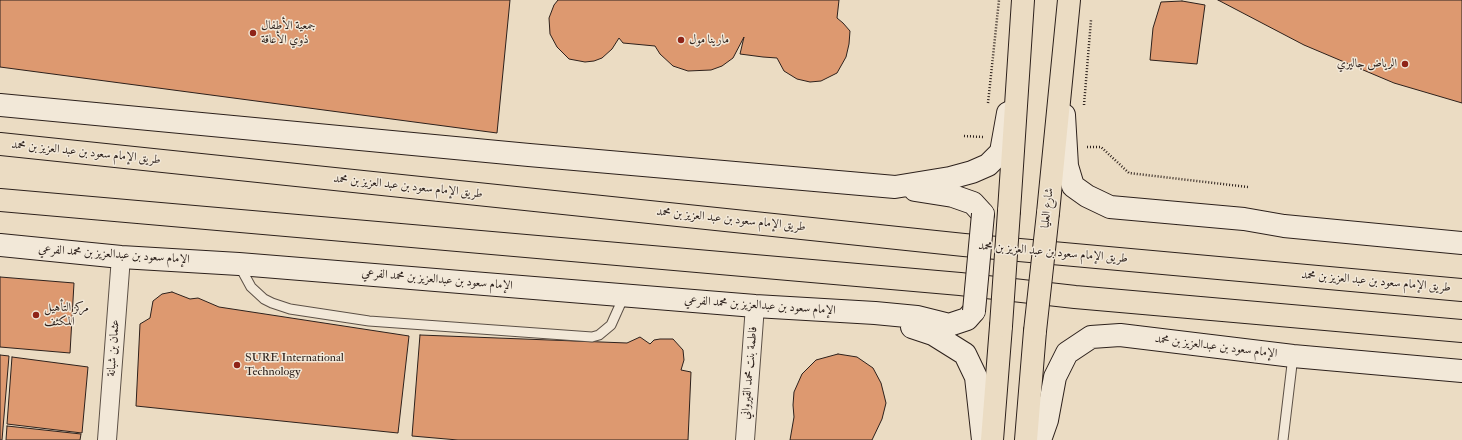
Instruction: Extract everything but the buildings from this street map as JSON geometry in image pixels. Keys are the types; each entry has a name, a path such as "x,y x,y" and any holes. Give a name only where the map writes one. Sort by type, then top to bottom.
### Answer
{"main road":[{"path":"992,440 1023,0"},
{"name":"شارع العليا","path":"1026,440 1035,331 1069,0"},
{"name":"طريق الإمام سعود بن عبد العزيز بن محمد","path":"0,144 964,245 1462,290"},
{"path":"0,200 960,284 1075,297 1462,331"}],"street":[{"path":"895,187 950,178 972,172 988,165 1001,152 1019,53"},
{"path":"1062,65 1067,166 1073,186 1087,196 1110,207 1244,219 1284,226 1462,243"},
{"path":"0,105 529,156 895,187 953,196 973,203 983,214 974,311 967,319 949,325 917,317 875,313"},
{"name":"الإمام سعود بن عبدالعزيز بن محمد الفرعي","path":"0,245 121,257 239,264 756,306 875,313"},
{"name":"عثمان بن شبانة","path":"107,440 121,257"},
{"name":"فاطمة بنت محمد القيرواني","path":"745,440 756,306"},
{"path":"875,313 933,334 965,354 976,377 983,440"},
{"name":"الإمام سعود بن عبدالعزيز بن محمد","path":"1040,440 1047,420 1055,377 1066,353 1091,337 1120,335 1292,356 1462,371"}],"lane":[{"path":"239,264 251,287 264,299 272,303 290,309 370,321 592,337 599,335 611,325 624,296"},
{"path":"1283,440 1292,356"}],"path":[{"path":"988,107 999,0"},
{"path":"1083,108 1091,16"},
{"path":"964,136 985,138 986,130"},
{"path":"1080,147 1101,147 1129,173 1248,187"}],"place":[{"name":"جمعية الأطفال ذوي الأعاقة","path":"253,33"},
{"name":"مارينا مول","path":"681,40"},
{"name":"الرياض جاليري","path":"1405,64"},
{"name":"مركز التأهيل المكثف","path":"36,315"},
{"name":"SURE International Technology","path":"237,365"}]}
